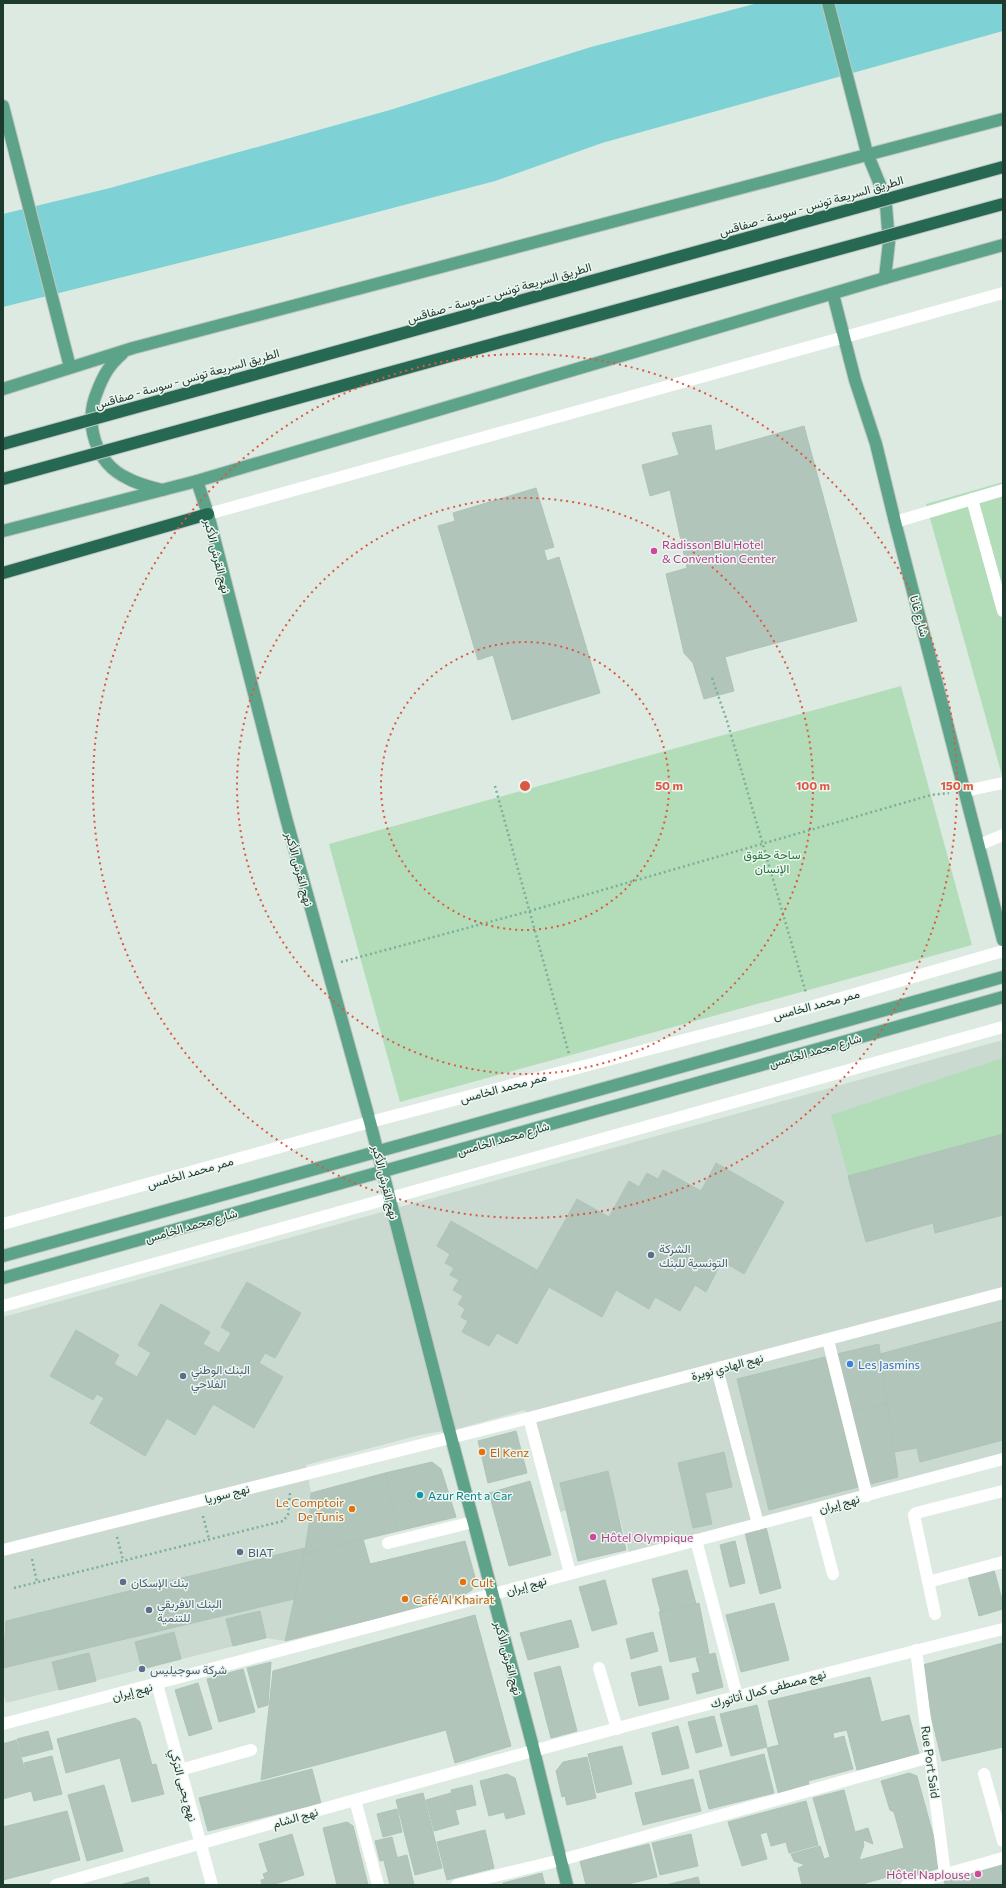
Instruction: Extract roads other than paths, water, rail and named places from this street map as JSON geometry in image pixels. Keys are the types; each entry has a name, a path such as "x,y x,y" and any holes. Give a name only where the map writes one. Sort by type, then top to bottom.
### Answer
{"highway":[{"name":"الطريق السريعة تونس - سوسة - صفاقس","path":"3,444 1003,167"},
{"path":"3,479 1003,204"},
{"path":"3,573 208,514"}],"main road":[{"path":"828,3 867,153 881,187 888,223 888,260 885,278"},
{"path":"3,106 70,367"},
{"path":"3,389 70,367 124,352 1003,118"},
{"path":"3,531 197,481 885,278 1003,245"},
{"name":"شارع غانا","path":"833,294 844,337 876,444 894,522 1003,940"},
{"path":"124,352 107,369 94,398 90,417 92,433 102,456 117,472 130,480 163,490"},
{"name":"نهج القرش الأكبر","path":"197,481 208,514 284,810 378,1152 492,1595 534,1751 567,1885"},
{"name":"شارع محمد الخامس","path":"3,1256 1003,977"},
{"name":"شارع محمد الخامس","path":"3,1278 1003,997"}],"street":[{"path":"208,514 1003,293"},
{"path":"894,522 1003,490"},
{"path":"972,499 1003,611"},
{"path":"965,791 1003,783"},
{"path":"979,845 1003,835"},
{"name":"ممر محمد الخامس","path":"3,1224 370,1122 810,1007 1003,951"},
{"path":"3,1306 1003,1028"},
{"name":"نهج الهادي نويرة","path":"451,1437 717,1369 1003,1293"},
{"path":"828,1340 867,1496"},
{"path":"717,1369 758,1524"},
{"path":"529,1418 570,1573"},
{"name":"نهج سوريا","path":"3,1550 451,1437"},
{"name":"نهج إيران","path":"3,1724 1003,1459"},
{"path":"935,1614 914,1515 916,1513 1003,1491"},
{"path":"816,1509 834,1574"},
{"path":"388,1543 473,1522"},
{"path":"696,1540 737,1696"},
{"path":"928,1582 1003,1562"},
{"name":"نهج مصطفى كمال أتاتورك","path":"534,1751 737,1696 1003,1629"},
{"name":"Rue Port Said","path":"916,1650 945,1874"},
{"path":"599,1668 616,1729"},
{"name":"نهج يحيى التركي","path":"157,1684 212,1885"},
{"path":"180,1770 251,1750"},
{"name":"نهج الشام","path":"56,1885 200,1843 534,1751"},
{"path":"457,1885 561,1860 930,1757"},
{"path":"984,1774 1003,1841"},
{"path":"355,1800 378,1885"},
{"path":"907,1885 1003,1858"}],"water":[{"path":"758,3 1003,3 1003,31 602,143 495,181 279,238 3,307 3,214 110,188 390,110 591,47"}],"place":[{"name":"Radisson Blu Hotel & Convention Center","path":"654,551"},
{"name":"الشركة التونسية للبنك","path":"651,1255"},
{"name":"Les Jasmins","path":"850,1364"},
{"name":"البنك الوطني الفلاحي","path":"183,1376"},
{"name":"El Kenz","path":"482,1452"},
{"name":"Azur Rent a Car","path":"420,1495"},
{"name":"Le Comptoir De Tunis","path":"352,1509"},
{"name":"Hôtel Olympique","path":"593,1537"},
{"name":"BIAT","path":"240,1552"},
{"name":"بنك الإسكان","path":"123,1582"},
{"name":"Cult","path":"463,1582"},
{"name":"Café Al Khairat","path":"405,1599"},
{"name":"البنك الافريقي للتنمية","path":"149,1610"},
{"name":"شركة سوجيليس","path":"142,1669"},
{"name":"Hôtel Naplouse","path":"978,1874"}],"park label":[{"name":"ساحة حقوق الإنسان","path":"772,861"}]}
